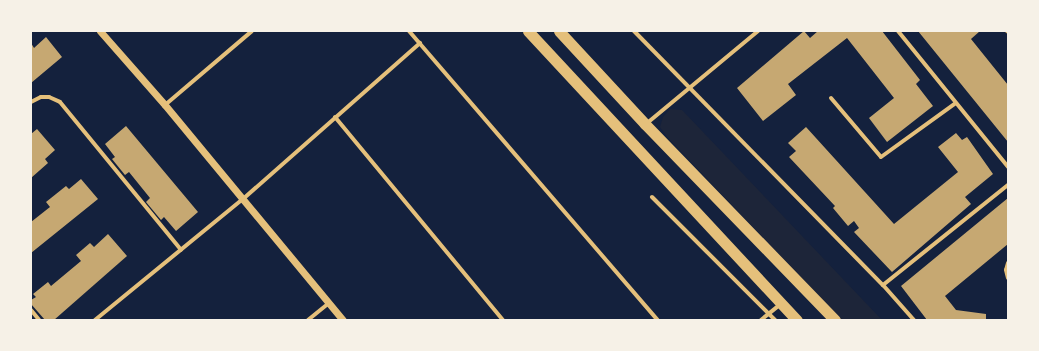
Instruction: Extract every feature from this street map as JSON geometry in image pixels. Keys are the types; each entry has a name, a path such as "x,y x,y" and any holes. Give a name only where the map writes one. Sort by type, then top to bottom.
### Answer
{"highway":[{"path":"528,31 797,320"},
{"path":"560,31 645,124 835,320"}],"street":[{"path":"100,31 165,105 343,320"},
{"path":"165,105 252,31"},
{"path":"409,31 658,320"},
{"path":"634,31 883,285 914,320"},
{"path":"645,124 688,87 758,31"},
{"path":"898,31 1008,167"},
{"path":"96,320 243,199 420,44"},
{"path":"31,102 46,97 60,102 182,250"},
{"path":"831,98 881,157 956,103"},
{"path":"335,117 503,320"},
{"path":"883,285 1008,185"},
{"path":"652,197 775,320"},
{"path":"1008,263 1006,270 1008,278"},
{"path":"308,320 329,303"},
{"path":"761,320 781,304"},
{"path":"31,310 39,320"}],"shaded area":[{"path":"670,109 682,110 882,320 842,320 667,137 660,127 663,117"}],"building":[{"path":"804,31 810,38 818,31 882,31 920,80 916,84 933,106 887,142 869,118 894,98 847,38 788,84 796,95 763,121 737,88"},
{"path":"918,31 980,31 971,39 1008,85 1008,142"},
{"path":"46,37 62,57 31,83 31,43 34,48"},
{"path":"126,126 198,212 176,231 164,217 161,220 146,202 150,198 129,172 125,175 112,159 115,157 105,144"},
{"path":"806,127 894,224 958,172 938,147 956,133 962,140 967,137 993,174 965,197 971,204 892,272 854,232 859,228 854,221 848,226 833,208 835,206 789,157 796,151 788,143"},
{"path":"37,129 55,150 45,159 48,163 31,178 31,134"},
{"path":"81,179 98,199 31,253 31,222 50,207 46,202 66,186 69,189"},
{"path":"1008,198 1008,244 945,296 956,310 986,314 986,320 927,320 901,286"},
{"path":"108,234 127,256 54,320 45,320 31,304 31,300 36,297 33,294 48,282 51,286 81,261 76,255 90,243 94,247"}]}
